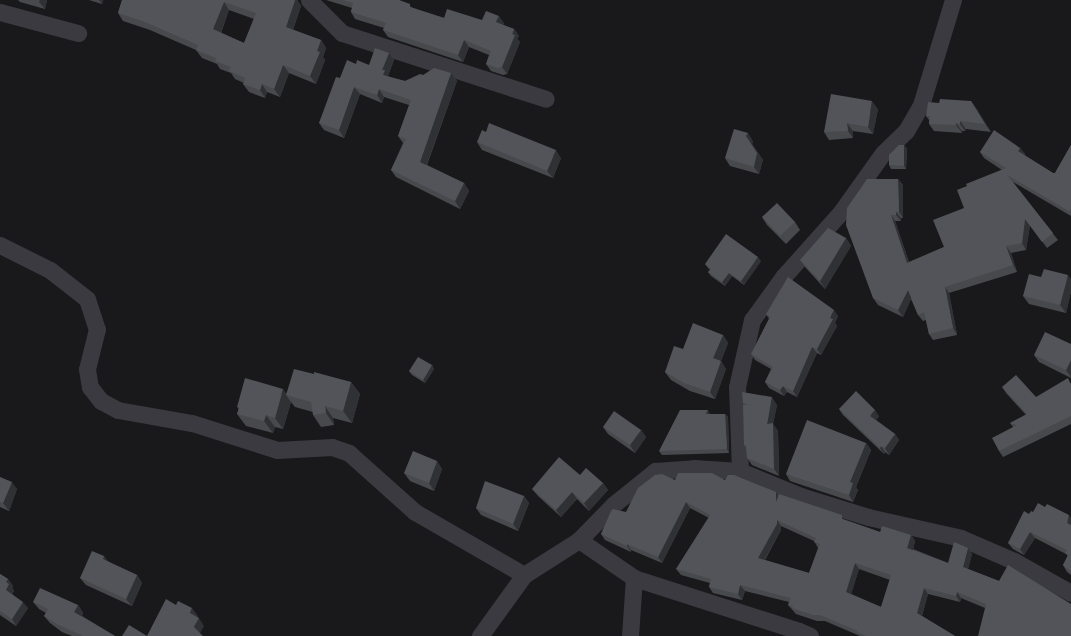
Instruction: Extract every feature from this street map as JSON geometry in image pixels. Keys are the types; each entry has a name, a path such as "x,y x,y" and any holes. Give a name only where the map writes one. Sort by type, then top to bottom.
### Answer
{"street":[{"path":"309,0 342,33 546,99"},
{"path":"740,471 737,387 752,320 783,277 841,212 883,152 906,131 921,105 953,0"},
{"path":"0,12 25,17 78,33"},
{"path":"0,245 50,270 87,299 97,329 87,369 90,387 101,401 118,410 192,423 277,450 332,447 349,453 415,512 524,575"},
{"path":"480,636 524,575 579,540 614,504 655,471 694,468 740,471 801,496 868,517 961,538 1014,561 1071,593"},
{"path":"579,540 634,578 799,631 810,636"},
{"path":"630,636 634,578"}],"building":[{"path":"122,0 295,0 286,27 321,40 317,51 320,52 310,76 283,65 274,89 262,84 260,90 243,84 245,78 229,71 231,67 215,61 216,58 196,50 198,45 145,22 118,13","holes":["224,2 256,13 244,43 213,29"]},
{"path":"343,0 399,0 410,4 410,7 444,18 447,9 482,20 486,11 499,16 496,22 514,29 512,34 515,35 502,67 498,68 486,64 491,51 464,40 458,55 383,30 386,23 351,12 353,3"},
{"path":"375,48 389,53 382,70 385,70 383,75 405,81 420,74 423,75 434,68 451,73 420,162 464,183 455,201 391,170 406,139 398,136 411,100 379,89 377,95 354,87 339,130 319,123 336,77 340,78 347,60 356,64 357,60 369,65"},
{"path":"831,94 872,101 868,127 847,123 848,131 824,132"},
{"path":"940,99 971,101 985,124 960,121 960,124 956,123 956,125 929,124 930,116 926,116 928,102 939,103"},
{"path":"489,123 556,150 547,171 477,142 482,130 486,132"},
{"path":"734,129 748,133 746,136 757,153 754,167 725,158"},
{"path":"994,130 1020,148 1018,151 1053,173 1055,173 1071,145 1071,209 1069,211 1007,175 1053,233 1042,242 1025,219 1022,243 1006,246 1013,265 945,287 953,328 929,334 924,312 918,315 908,290 898,310 873,298 846,225 847,208 867,179 898,179 899,212 896,212 896,215 891,215 907,263 944,247 933,220 964,208 957,190 967,186 966,184 1006,168 980,152"},
{"path":"899,145 904,145 904,166 889,165 889,155"},
{"path":"777,203 795,222 780,236 762,217"},
{"path":"828,228 846,238 820,281 800,260"},
{"path":"726,234 758,257 741,281 729,273 722,282 708,272 711,269 705,264"},
{"path":"1044,269 1068,275 1060,305 1023,296 1029,274 1041,277"},
{"path":"788,277 834,310 830,318 833,319 817,349 812,347 793,391 783,386 780,390 765,382 773,367 751,354 770,317 766,314"},
{"path":"693,323 723,335 713,358 721,361 710,392 684,383 665,372 674,346 683,349"},
{"path":"1045,332 1071,344 1071,360 1066,370 1034,355"},
{"path":"418,357 432,365 423,380 409,371"},
{"path":"294,369 314,374 314,372 351,382 343,411 325,406 326,413 313,415 311,402 286,395"},
{"path":"1016,375 1036,397 1068,378 1071,385 1071,416 999,451 992,438 1017,425 1010,423 1027,414 1002,387"},
{"path":"245,378 283,389 275,418 266,415 264,421 237,414 239,407 237,407"},
{"path":"856,391 875,410 870,416 895,434 885,448 881,446 880,448 839,409"},
{"path":"742,392 772,397 767,424 773,423 774,469 747,458 746,445 744,445 743,405 749,405 743,403"},
{"path":"680,410 708,410 706,414 725,414 727,449 659,451"},
{"path":"614,411 641,430 630,445 603,427"},
{"path":"807,420 866,443 850,482 853,483 849,495 786,474"},
{"path":"413,451 437,461 429,483 404,473"},
{"path":"559,457 580,475 586,468 603,483 584,503 572,492 556,510 532,489"},
{"path":"678,473 712,473 725,480 728,475 734,475 776,492 776,502 779,494 842,515 842,519 880,532 882,526 911,535 907,548 948,563 954,542 968,548 963,567 999,581 1008,565 1071,604 1071,636 978,636 986,604 957,592 956,596 924,588 917,613 955,636 866,636 857,632 858,631 820,615 813,615 792,608 793,606 788,605 791,598 740,585 738,594 709,587 711,579 676,569 710,515 686,502 658,557 627,544 627,546 601,534 611,511 613,509 626,512 638,488 655,475 662,474 675,480","holes":["777,520 816,538 814,542 820,544 809,573 758,558 777,524","855,563 891,575 881,607 846,592"]},
{"path":"0,477 12,482 3,503 0,502"},
{"path":"485,481 524,496 513,524 476,508"},
{"path":"1038,503 1045,507 1047,504 1069,515 1067,523 1071,525 1071,572 1063,565 1068,555 1065,553 1067,550 1030,532 1020,549 1008,543 1024,511 1029,514 1031,511 1033,512"},
{"path":"92,551 104,556 103,559 137,575 126,599 80,578"},
{"path":"0,574 8,579 6,582 9,584 6,590 23,602 12,619 0,611"},
{"path":"40,588 78,605 74,612 115,636 83,636 44,616 48,609 33,602"},
{"path":"166,599 176,605 178,601 192,608 190,613 199,618 194,627 203,636 147,636"},
{"path":"129,625 147,636 122,636"}]}
